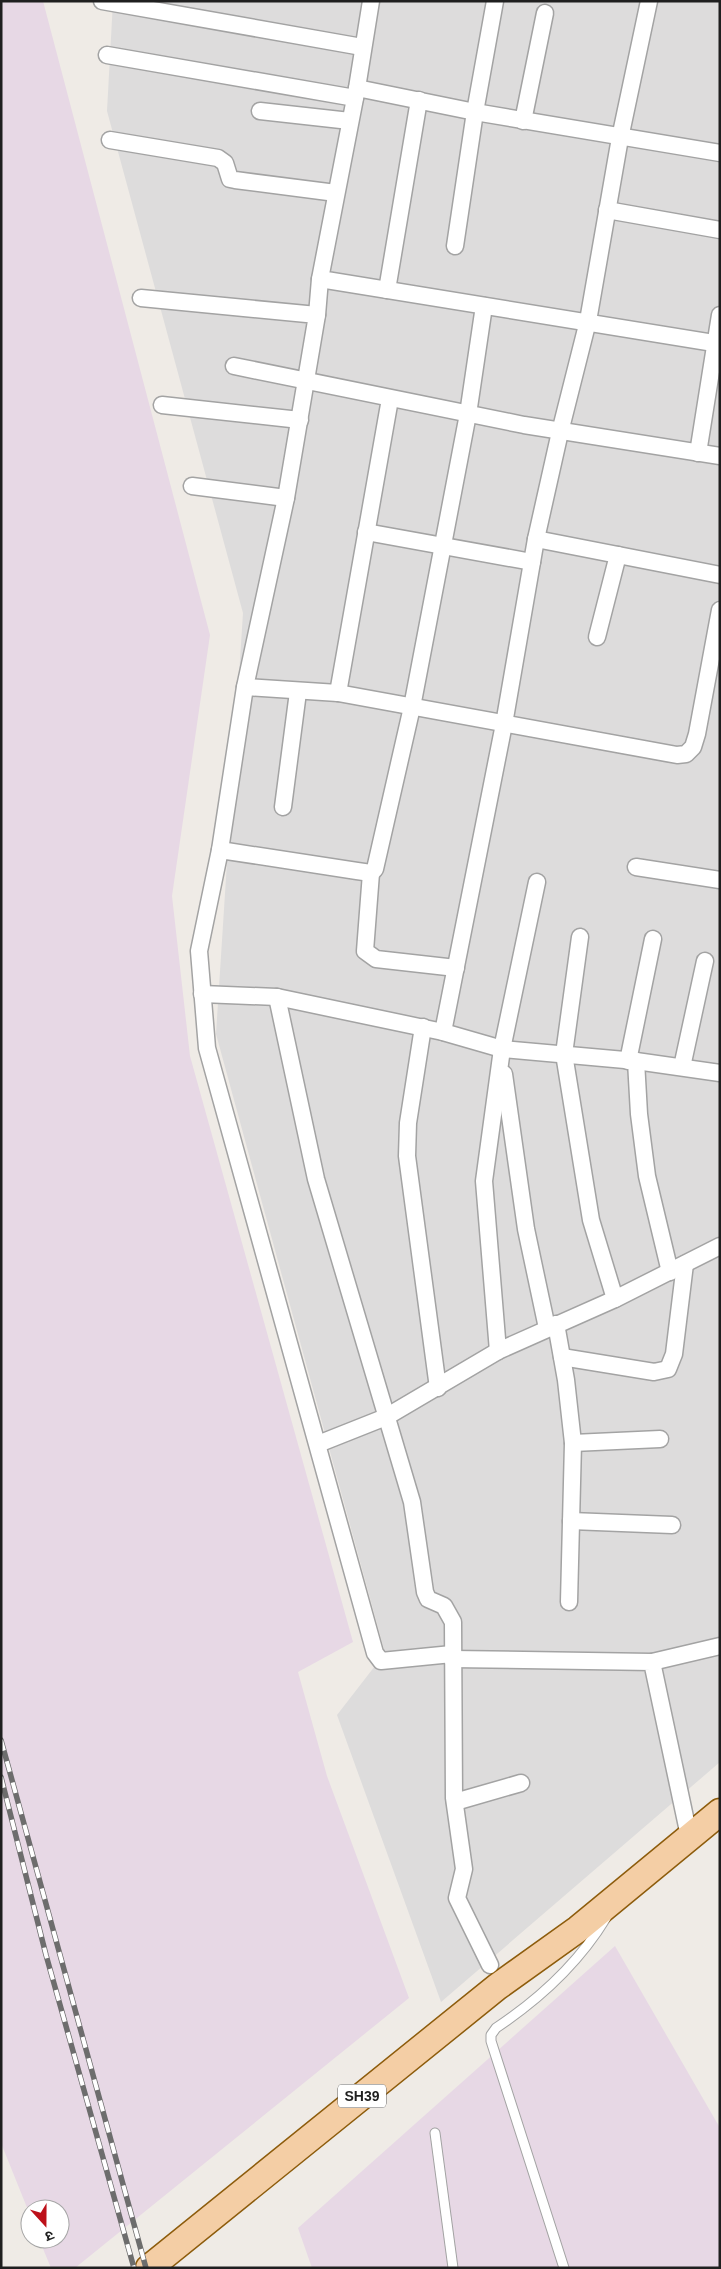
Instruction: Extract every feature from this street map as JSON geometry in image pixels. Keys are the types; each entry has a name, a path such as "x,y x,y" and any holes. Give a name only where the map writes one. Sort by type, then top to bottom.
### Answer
{"main road":[{"name":"SH39","path":"149,2268 498,1987 578,1929 720,1812"}],"street":[{"path":"102,1 362,47"},
{"path":"371,1 356,93 320,279 317,315 286,498 245,687 220,850 199,951 207,1048 377,1657 381,1661 452,1657 652,1662 720,1646"},
{"path":"455,246 475,112 495,1"},
{"path":"443,1032 504,724 536,540 560,432 588,321 620,138 649,1"},
{"path":"523,121 545,12"},
{"path":"108,55 356,93 419,100 523,121 720,153"},
{"path":"386,290 419,100"},
{"path":"260,111 350,121"},
{"path":"110,140 218,158 225,163 230,179 336,193"},
{"path":"607,210 720,230"},
{"path":"320,279 588,321 718,344"},
{"path":"140,298 317,315"},
{"path":"456,968 376,959 365,951 371,873 376,866 412,707 468,414 484,306"},
{"path":"698,453 718,344 720,315"},
{"path":"234,366 560,432 720,456"},
{"path":"338,693 390,399"},
{"path":"162,406 300,420"},
{"path":"192,486 286,498"},
{"path":"366,532 442,544 532,562"},
{"path":"536,540 720,575"},
{"path":"598,637 618,555"},
{"path":"245,687 298,692 338,693 677,755 686,754 693,748 720,610"},
{"path":"283,807 298,692"},
{"path":"220,850 371,873"},
{"path":"636,867 720,880"},
{"path":"498,1351 484,1181 501,1054 537,882"},
{"path":"580,937 564,1054 591,1220 615,1298"},
{"path":"653,940 632,1061 647,1176 670,1272"},
{"path":"682,1067 705,962"},
{"path":"202,994 277,997 443,1032 501,1054 564,1054 720,1073"},
{"path":"277,997 316,1179 412,1502 425,1592 428,1599 444,1606 453,1622 454,1802 464,1870 457,1898 490,1965"},
{"path":"423,1027 408,1123 407,1156 438,1388"},
{"path":"501,1054 526,1229 562,1357 573,1444 569,1602"},
{"path":"318,1444 386,1417 498,1351 670,1272 720,1246"},
{"path":"562,1357 654,1372 668,1369 674,1354 685,1264"},
{"path":"573,1444 660,1439"},
{"path":"571,1520 672,1525"},
{"path":"652,1662 689,1836"},
{"path":"454,1802 521,1783"}],"lane":[{"path":"564,2268 491,2035 496,2028 539,1997 580,1956 607,1916 615,1897"},
{"path":"435,2133 454,2268"}],"shaded area":[{"path":"1,1 43,1 210,635 172,896 190,1056 353,1642 298,1672 327,1776 409,1998 75,2268 51,2268 43,2249 70,2249 70,2199 24,2199 1,2143"},
{"path":"113,1 720,1 720,1762 441,2002 337,1715 385,1653 216,1034 243,613 107,111"},
{"path":"615,1946 720,2128 720,2268 312,2268 298,2228"}],"railway":[{"path":"1,1740 146,2268"},
{"path":"1,1777 46,1955 134,2268"}]}
